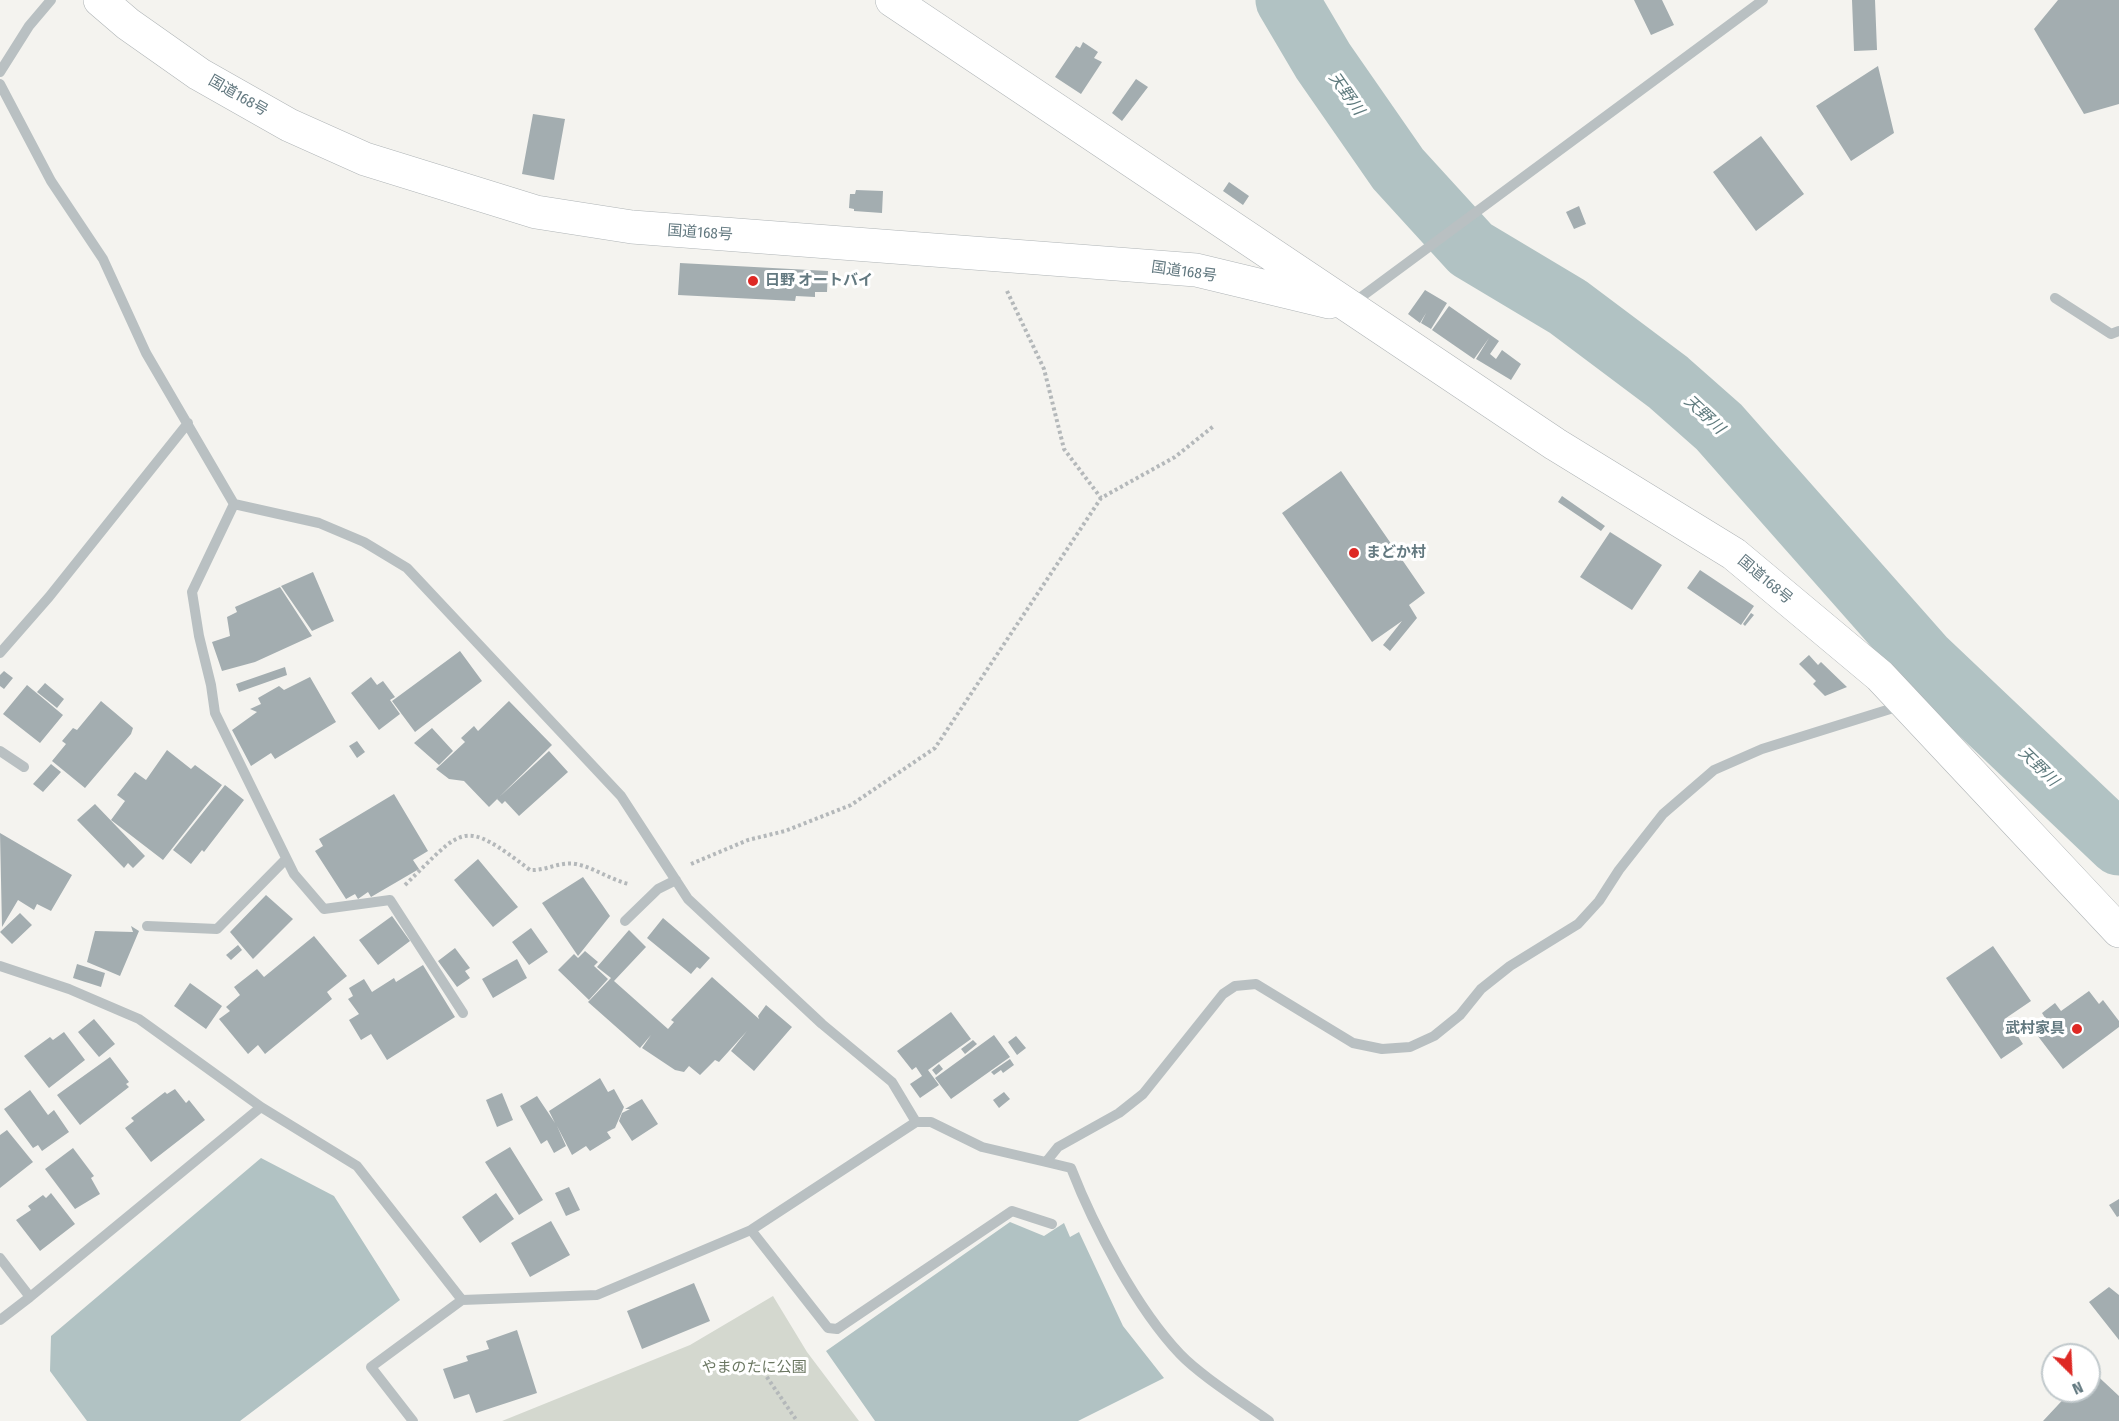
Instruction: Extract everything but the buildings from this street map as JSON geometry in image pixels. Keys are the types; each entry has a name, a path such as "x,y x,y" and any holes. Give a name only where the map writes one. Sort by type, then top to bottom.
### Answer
{"highway":[{"name":"国道168号","path":"100,0 128,24 199,74 289,125 365,159 452,188 536,212 632,227 1196,270 1349,306"},
{"name":"国道168号","path":"892,0 1555,444 1734,554 1880,676 2119,931"}],"street":[{"path":"0,72 29,26 51,0"},
{"path":"1349,306 1762,0"},
{"path":"0,84 51,181 103,259 146,353 234,504 319,523 364,542 407,568 621,796 688,899 822,1024 892,1082 916,1122"},
{"path":"2055,298 2110,334 2119,331"},
{"path":"0,653 49,597 188,423"},
{"path":"234,504 192,592 215,713 294,874 324,909 390,900 463,1013"},
{"path":"1046,1162 1058,1147 1119,1113 1143,1094 1223,994 1234,986 1256,984 1353,1043 1382,1049 1410,1047 1434,1036 1460,1015 1481,989 1510,966 1578,924 1599,901 1619,870 1663,814 1714,770 1762,749 1906,704"},
{"path":"0,751 24,767"},
{"path":"147,926 217,929 286,859"},
{"path":"625,921 674,877"},
{"path":"0,966 69,989 139,1018 261,1107 357,1166 462,1300"},
{"path":"0,1320 261,1107"},
{"path":"413,1421 371,1367 462,1300 597,1295 751,1230 916,1122 931,1122 982,1147 1071,1168 1086,1208 1137,1297 1181,1355 1269,1421"},
{"path":"751,1230 828,1328 837,1329 1012,1211 1052,1224"},
{"path":"0,1258 30,1297"}],"path":[{"path":"998,255 1010,299 1032,338 1044,369 1055,422 1064,449 1101,498"},
{"path":"674,877 738,844 785,831 851,805 935,748 1101,498 1175,457 1215,425"},
{"path":"390,900 449,842 463,834 483,836 530,870 539,871 558,864 577,864 627,884 647,885 658,889"},
{"path":"760,1367 797,1421"}],"green space":[{"name":"やまのたに公園","path":"773,1296 807,1352 859,1421 502,1421 690,1345"}],"shaded area":[{"path":"261,1158 334,1196 400,1300 240,1421 87,1421 50,1371 51,1336"},
{"path":"1010,1222 1044,1236 1064,1223 1070,1237 1079,1232 1123,1326 1164,1378 1078,1421 875,1421 826,1351"}],"waterway":[{"name":"天野川","path":"1287,0 1323,61 1398,169 1471,249 1568,307 1668,382 1719,427 1924,659 2119,844"}],"place":[{"name":"日野 オートバイ","path":"753,281"},
{"name":"まどか村","path":"1354,553"},
{"name":"武村家具","path":"2077,1029"}]}
